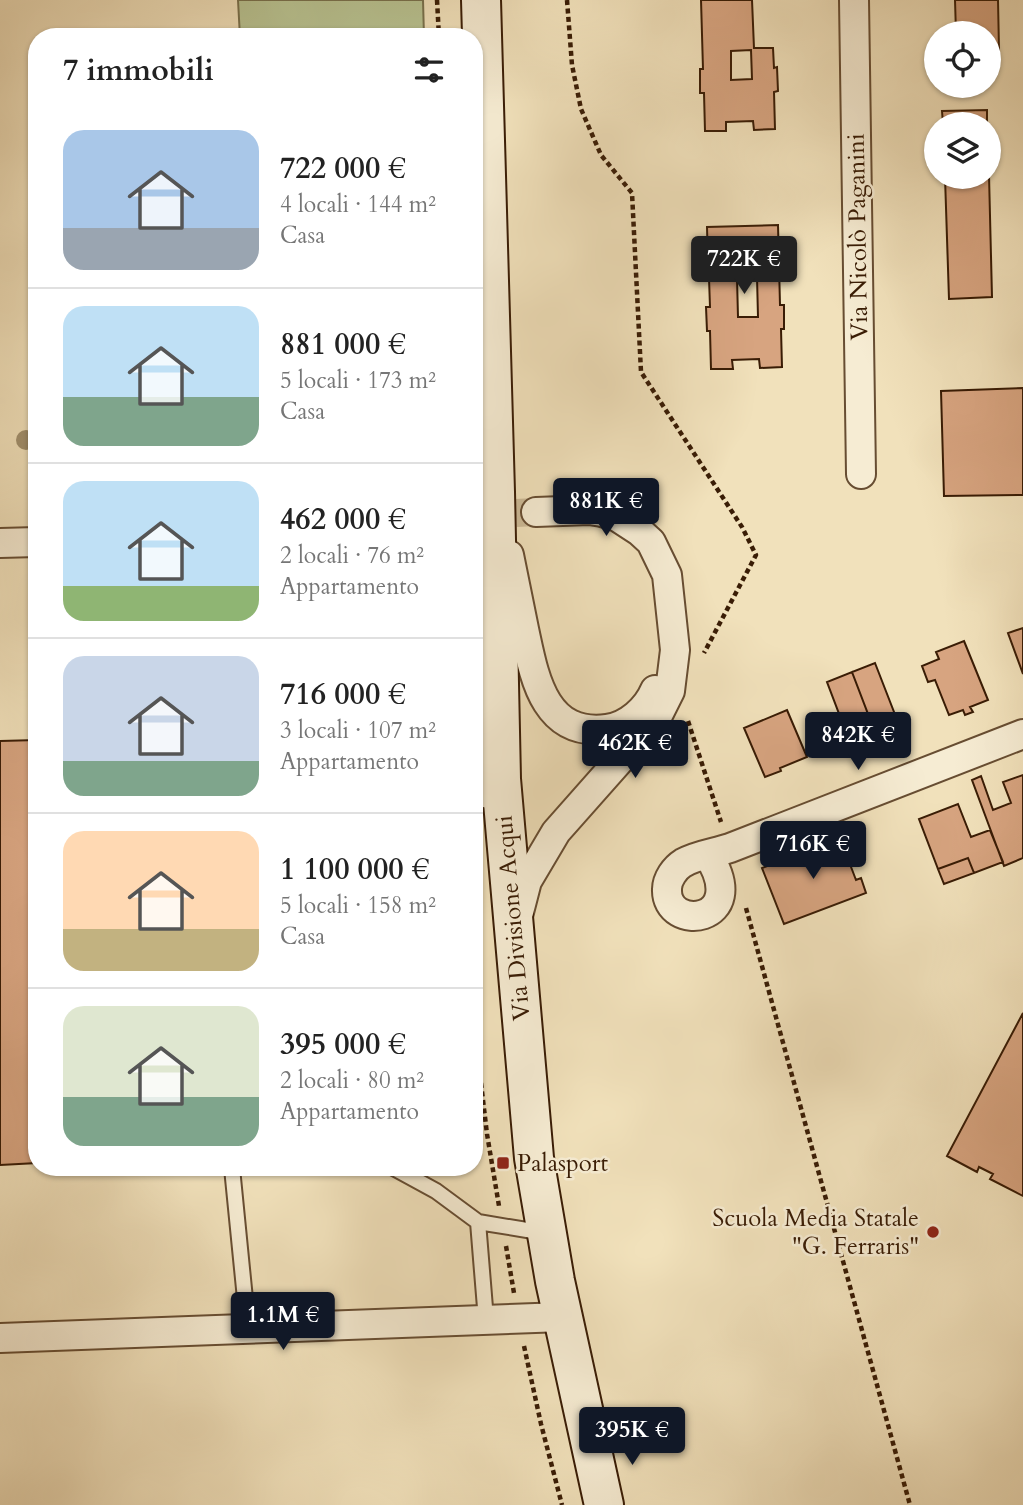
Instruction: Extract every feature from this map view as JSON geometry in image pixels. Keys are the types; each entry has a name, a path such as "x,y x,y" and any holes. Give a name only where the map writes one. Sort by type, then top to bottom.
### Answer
{"main road":[{"name":"Via Divisione Acqui","path":"481,0 482,28"},
{"name":"Via Divisione Acqui","path":"483,75 501,779 534,1158 563,1317 604,1505"},
{"name":"Via Divisione Acqui","path":"593,1453 616,1505"}],"street":[{"name":"Via Nicolò Paganini","path":"854,0 862,474"},
{"path":"483,317 489,301"},
{"path":"495,492 534,676 544,699 566,721 584,729 613,728 646,706 659,680 672,615"},
{"path":"514,929 527,881 556,832 643,734 664,704 670,691 674,663 667,575 659,555 639,531 616,516 602,512 536,512"},
{"path":"0,543 28,542"},
{"path":"719,852 1023,734"},
{"path":"483,773 510,877"},
{"path":"0,1338 563,1317"}],"lane":[{"path":"234,1176 248,1329"},
{"path":"408,1176 436,1191 478,1222 547,1234"},
{"path":"478,1222 485,1320"}],"path":[{"path":"438,0 439,28"},
{"path":"567,0 572,65 581,109 601,155 632,193 641,372 741,527 756,555 698,664"},
{"path":"686,717 719,852"},
{"path":"743,898 910,1505"},
{"path":"483,1106 518,1318 562,1505"}],"green space":[{"path":"238,0 423,0 424,28 240,28"}],"building":[{"path":"701,0 752,0 754,48 773,48 774,68 777,67 778,91 774,92 775,129 754,130 753,121 726,122 726,131 705,131 704,93 700,93 700,69 703,69","holes":["751,50 752,79 731,80 731,51"]},
{"path":"955,0 998,0 998,21 956,21"},
{"path":"987,110 987,112 942,112"},
{"path":"945,189 989,189 992,297 949,299"},
{"path":"778,225 780,305 784,305 784,329 781,329 782,367 760,368 759,359 732,360 733,369 711,369 706,307 710,307 709,278 705,278 704,265 708,265 707,227","holes":["757,277 758,317 738,317 737,278"]},
{"path":"1023,388 1023,495 944,496 941,391"},
{"path":"1023,628 1023,674 1008,633"},
{"path":"964,641 988,700 970,707 973,712 965,715 963,710 949,715 935,680 928,682 922,666 939,659 936,652"},
{"path":"875,663 901,730 878,740 852,672"},
{"path":"852,672 879,743 858,751 850,730 846,732 827,682"},
{"path":"787,710 807,757 765,777 744,728"},
{"path":"28,740 28,1163 0,1165 0,741"},
{"path":"1023,775 1023,858 1004,866 972,780 981,776 993,810 1011,803 1003,782"},
{"path":"958,804 971,837 990,830 1003,862 974,873 968,858 938,869 919,819"},
{"path":"840,838 856,880 861,878 866,893 784,924 762,868"},
{"path":"968,858 974,873 944,884 938,869"},
{"path":"1023,1013 1023,1196 990,1179 993,1174 979,1167 977,1172 947,1156"}],"tunnel":[{"path":"483,515 536,512"}],"place":[{"name":"Palasport","path":"503,1163"},
{"name":"Scuola Media Statale \"G. Ferraris\"","path":"933,1232"}]}
